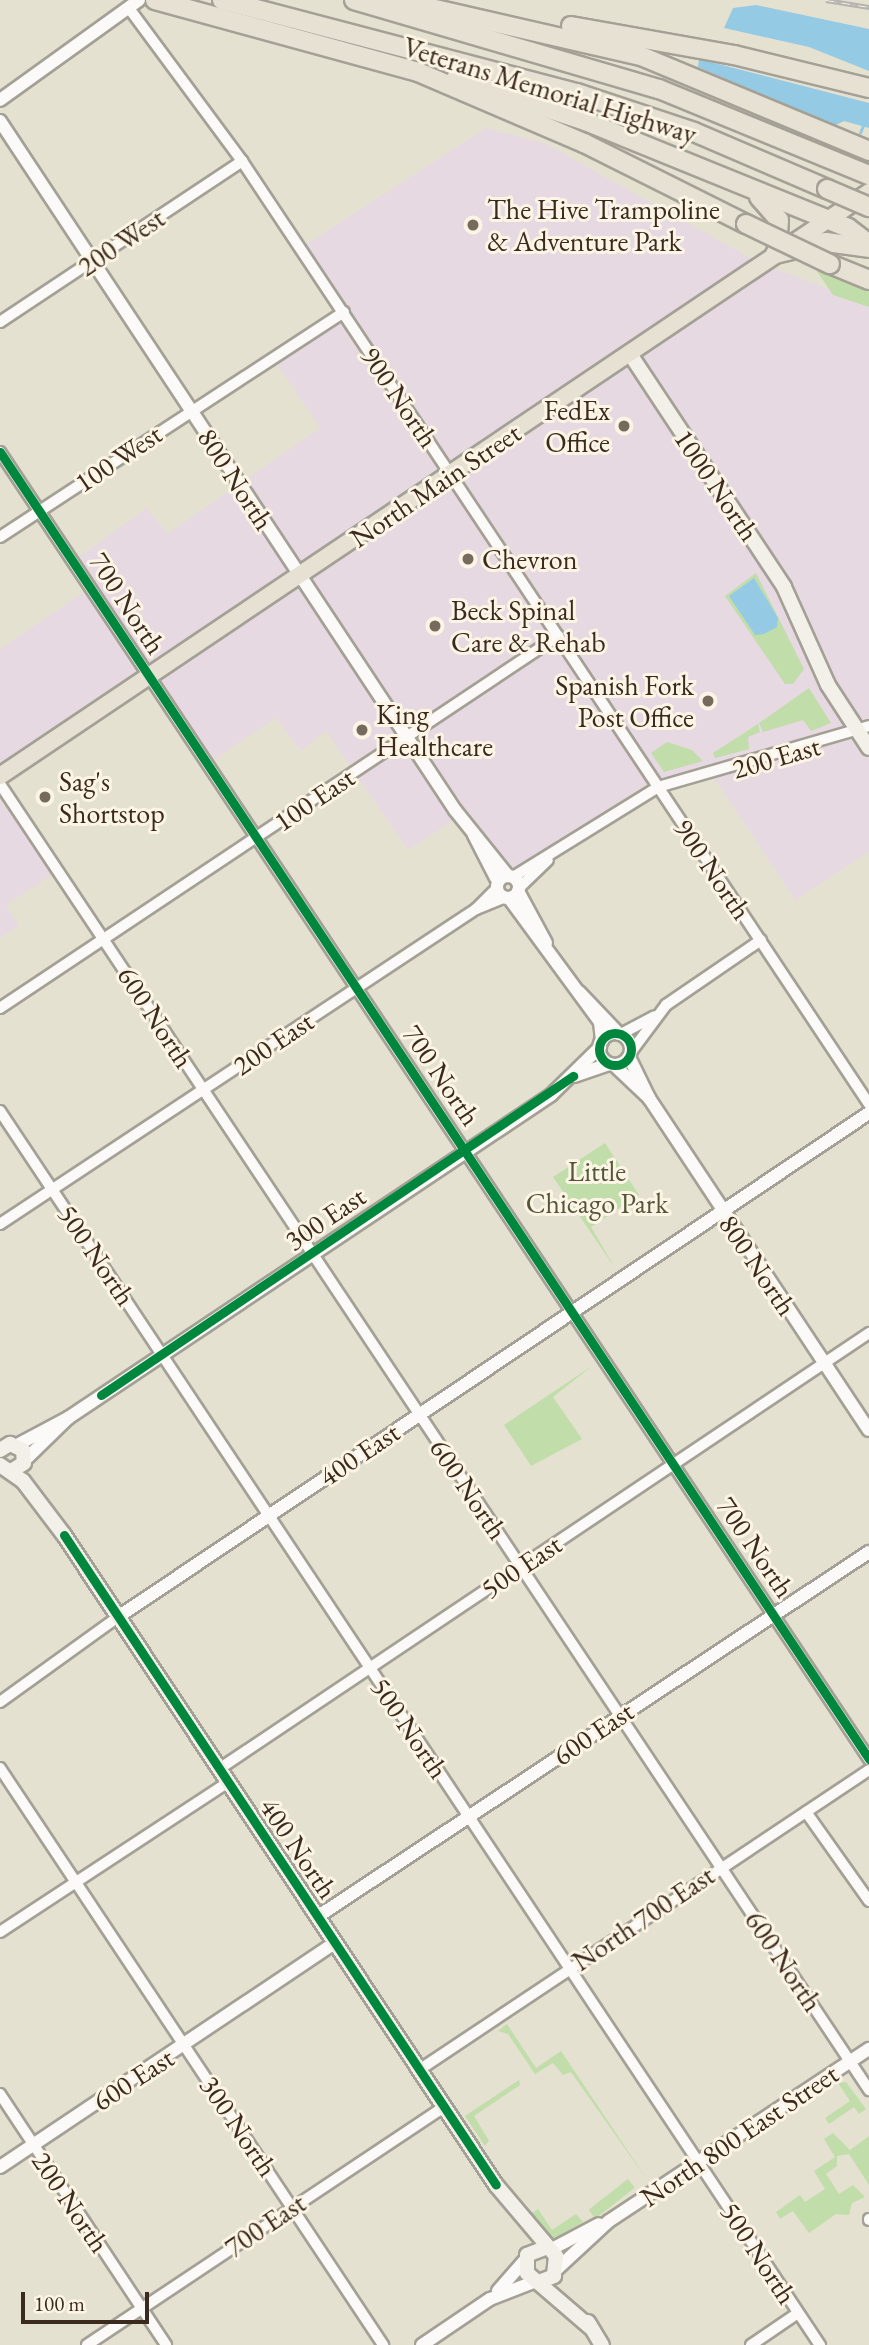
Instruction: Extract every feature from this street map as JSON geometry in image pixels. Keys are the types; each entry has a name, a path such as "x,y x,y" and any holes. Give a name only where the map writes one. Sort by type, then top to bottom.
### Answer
{"highway":[{"name":"Veterans Memorial Highway","path":"222,0 577,93 869,207"},
{"name":"Veterans Memorial Highway","path":"354,0 659,89 869,175"},
{"path":"396,0 734,55 869,88"},
{"path":"161,2 536,101 826,220 869,246"},
{"path":"466,13 641,56 867,150"},
{"path":"418,72 584,143 746,224 869,280"},
{"path":"751,190 779,220 775,254 826,242 869,246"}],"main road":[{"name":"North Main Street","path":"0,776 869,192"},
{"name":"1000 North","path":"630,354 798,618 828,685 864,729 869,748"},
{"name":"400 North","path":"7,1443 11,1467 64,1535 496,2186"},
{"path":"496,2186 547,2249 602,2345"},
{"path":"496,2186 538,2281 591,2329"},
{"path":"526,2258 547,2249"},
{"path":"538,2281 557,2270"}],"street":[{"path":"0,100 135,5"},
{"name":"900 North","path":"135,5 344,312 869,1104"},
{"name":"800 North","path":"0,121 300,576 600,1022 601,1044 612,1064 649,1098"},
{"name":"200 West","path":"0,322 242,160"},
{"name":"100 West","path":"0,537 344,312"},
{"name":"700 North","path":"0,452 869,1759"},
{"name":"100 East","path":"0,1008 558,636"},
{"name":"200 East","path":"0,1224 658,787 864,729"},
{"name":"600 North","path":"0,784 869,2090"},
{"path":"601,1044 655,1016 761,940"},
{"name":"800 North","path":"579,992 620,1034 649,1098 869,1430"},
{"path":"630,1054 655,1016"},
{"name":"300 East","path":"11,1467 68,1418 465,1152 573,1076 601,1044"},
{"name":"300 East","path":"573,1076 612,1064 630,1054"},
{"name":"500 North","path":"0,1111 820,2345"},
{"name":"400 East","path":"0,1702 118,1617 869,1113"},
{"name":"500 East","path":"219,1769 869,1333"},
{"name":"300 East","path":"7,1443 68,1418"},
{"name":"600 East","path":"317,1917 869,1552"},
{"name":"300 North","path":"0,1768 383,2345"},
{"name":"North 700 East","path":"419,2070 720,1866 869,1770"},
{"path":"0,1933 228,1782"},
{"path":"806,1812 869,1901"},
{"name":"600 East","path":"0,2167 335,1943"},
{"name":"North 800 East Street","path":"609,2221 869,2049"},
{"name":"200 North","path":"0,2094 166,2345"},
{"name":"700 East","path":"87,2345 444,2107"},
{"path":"547,2249 609,2221"},
{"path":"557,2270 609,2221"},
{"path":"491,2299 526,2258"},
{"path":"422,2345 491,2299 538,2281"},
{"path":"751,2345 798,2313"}],"shaded area":[{"path":"486,128 544,143 761,264 869,304 869,852 795,900 706,766 645,785 511,872 468,811 408,850 326,731 301,751 276,718 207,764 149,677 0,776 0,649 90,588 73,561 147,508 167,534 320,428 273,358 344,312 301,248"},
{"path":"0,784 8,796 2,806 20,814 58,871 6,905 19,926 0,938"}],"green space":[{"path":"812,264 869,288 869,307 833,295"},
{"path":"756,573 804,669 793,684 785,684 725,596"},
{"path":"809,688 831,723 811,731 803,720 763,732 759,723"},
{"path":"758,724 760,732 748,737 749,749 715,758 713,753"},
{"path":"667,742 692,750 703,761 664,772 651,753"},
{"name":"Little Chicago Park","path":"605,1143 639,1195 591,1227 615,1268 553,1177"},
{"path":"592,1366 553,1397 582,1439 531,1466 504,1425"},
{"path":"507,2024 536,2068 561,2051 648,2181 571,2072 563,2075 553,2063 535,2074 508,2034 498,2031"},
{"path":"519,2080 520,2085 474,2116 489,2141 485,2146 465,2116"},
{"path":"846,2082 866,2109 859,2114 854,2107 829,2124 825,2118 850,2101 838,2083"},
{"path":"833,2133 850,2150 869,2136 869,2185 849,2154 837,2156 837,2166 826,2174 839,2194 853,2185 865,2197 852,2203 849,2215 836,2214 809,2233 793,2211 780,2219 776,2212 800,2195 805,2202 825,2189 814,2171 835,2157 824,2139"},
{"path":"628,2179 635,2188 595,2218 589,2210"},
{"path":"538,2209 552,2230 576,2214 583,2222 552,2240 530,2214"}],"water":[{"path":"756,5 869,29 869,71 809,47 724,28 733,8"},
{"path":"699,59 869,103 869,128 844,121 834,126 698,67"},
{"path":"754,578 778,618 777,627 764,634 755,635 729,596"}],"waterway":[{"path":"860,133 864,123"}],"railway":[{"path":"826,0 869,7"}],"cycle path":[{"path":"0,452 869,1759"},
{"path":"615,1033 626,1038 631,1049 626,1060 615,1065 604,1060 599,1049 604,1038 615,1033"},
{"path":"101,1395 573,1076"},
{"path":"64,1535 496,2185"}],"place":[{"name":"The Hive Trampoline & Adventure Park","path":"473,225"},
{"name":"FedEx Office","path":"624,426"},
{"name":"Chevron","path":"468,559"},
{"name":"Beck Spinal Care & Rehab","path":"435,626"},
{"name":"Spanish Fork Post Office","path":"708,701"},
{"name":"King Healthcare","path":"362,730"},
{"name":"Sag's Shortstop","path":"45,797"}]}
